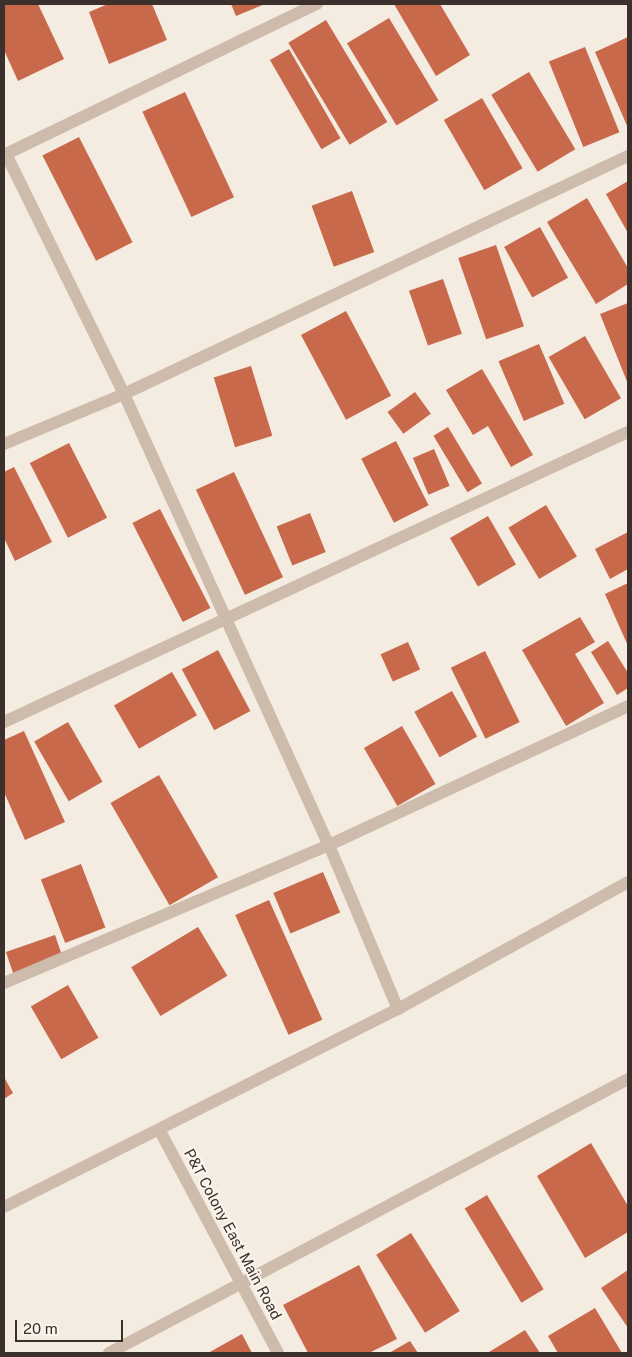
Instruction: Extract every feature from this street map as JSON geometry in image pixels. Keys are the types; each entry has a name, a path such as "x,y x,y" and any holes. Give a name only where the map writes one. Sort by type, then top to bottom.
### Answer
{"street":[{"path":"316,4 5,155 124,394 329,845 398,1009"},
{"path":"4,444 124,394 628,156"},
{"path":"4,722 628,432"},
{"path":"4,983 329,845 628,706"},
{"path":"4,1208 160,1131 398,1009 628,882"},
{"path":"109,1353 628,1079"},
{"name":"P&T Colony East Main Road","path":"160,1131 278,1353"}],"building":[{"path":"4,4 38,4 64,59 18,81 4,50"},
{"path":"108,4 152,4 167,40 109,64 89,12"},
{"path":"231,4 265,4 236,16"},
{"path":"394,4 440,4 470,55 436,76"},
{"path":"389,18 438,100 396,126 347,43"},
{"path":"326,20 387,122 350,145 288,43"},
{"path":"628,37 628,128 595,52"},
{"path":"585,47 619,132 583,147 549,62"},
{"path":"289,49 341,138 321,149 270,60"},
{"path":"529,72 575,149 538,172 491,95"},
{"path":"185,92 234,197 191,217 142,112"},
{"path":"482,98 522,168 484,190 444,120"},
{"path":"79,137 133,242 96,261 42,156"},
{"path":"628,181 628,233 606,194"},
{"path":"352,191 374,252 334,267 312,206"},
{"path":"587,198 628,268 628,284 596,304 547,222"},
{"path":"540,227 568,278 532,298 504,247"},
{"path":"496,245 524,326 486,339 458,258"},
{"path":"443,279 462,334 428,346 409,291"},
{"path":"628,303 628,384 600,314"},
{"path":"346,311 391,396 346,420 301,335"},
{"path":"585,336 621,398 585,419 549,357"},
{"path":"539,344 564,404 524,421 498,361"},
{"path":"251,366 272,436 235,447 214,377"},
{"path":"482,369 533,455 511,467 488,426 473,435 446,390"},
{"path":"415,392 431,414 403,434 387,412"},
{"path":"448,427 482,484 467,492 433,436"},
{"path":"396,441 429,505 394,523 361,459"},
{"path":"69,443 107,518 68,538 30,463"},
{"path":"434,449 450,486 428,495 413,458"},
{"path":"14,467 52,542 15,561 4,538 4,472"},
{"path":"234,472 283,577 245,595 196,490"},
{"path":"546,505 577,556 539,579 508,528"},
{"path":"160,509 210,608 183,622 132,523"},
{"path":"310,513 326,552 292,565 277,526"},
{"path":"488,516 516,564 478,586 450,538"},
{"path":"628,532 628,569 610,579 595,549"},
{"path":"628,583 628,646 605,594"},
{"path":"580,617 595,642 575,654 604,703 566,726 522,650"},
{"path":"608,641 628,673 628,688 617,695 591,652"},
{"path":"408,642 420,669 393,682 381,654"},
{"path":"218,650 250,711 214,730 182,669"},
{"path":"485,651 520,722 485,739 451,668"},
{"path":"172,672 197,715 139,749 114,706"},
{"path":"452,691 477,736 440,757 414,712"},
{"path":"68,722 102,782 69,801 34,742"},
{"path":"402,726 435,784 397,806 364,748"},
{"path":"24,731 65,822 25,840 4,792 4,740"},
{"path":"159,775 218,877 170,905 111,803"},
{"path":"81,864 105,927 65,943 41,879"},
{"path":"323,872 340,913 290,934 273,893"},
{"path":"269,900 322,1020 288,1035 235,915"},
{"path":"198,927 227,976 160,1016 131,967"},
{"path":"55,935 63,958 14,975 6,952"},
{"path":"68,985 98,1038 61,1059 31,1006"},
{"path":"4,1077 13,1093 4,1099"},
{"path":"591,1143 628,1206 628,1232 585,1258 537,1176"},
{"path":"487,1195 544,1289 521,1303 465,1208"},
{"path":"411,1233 460,1311 425,1333 376,1255"},
{"path":"359,1265 397,1339 369,1353 308,1353 283,1305"},
{"path":"628,1270 628,1328 601,1288"},
{"path":"595,1308 622,1353 558,1353 548,1336"},
{"path":"525,1330 540,1353 489,1352"},
{"path":"242,1334 252,1353 208,1353"},
{"path":"410,1341 418,1353 389,1353"}]}
